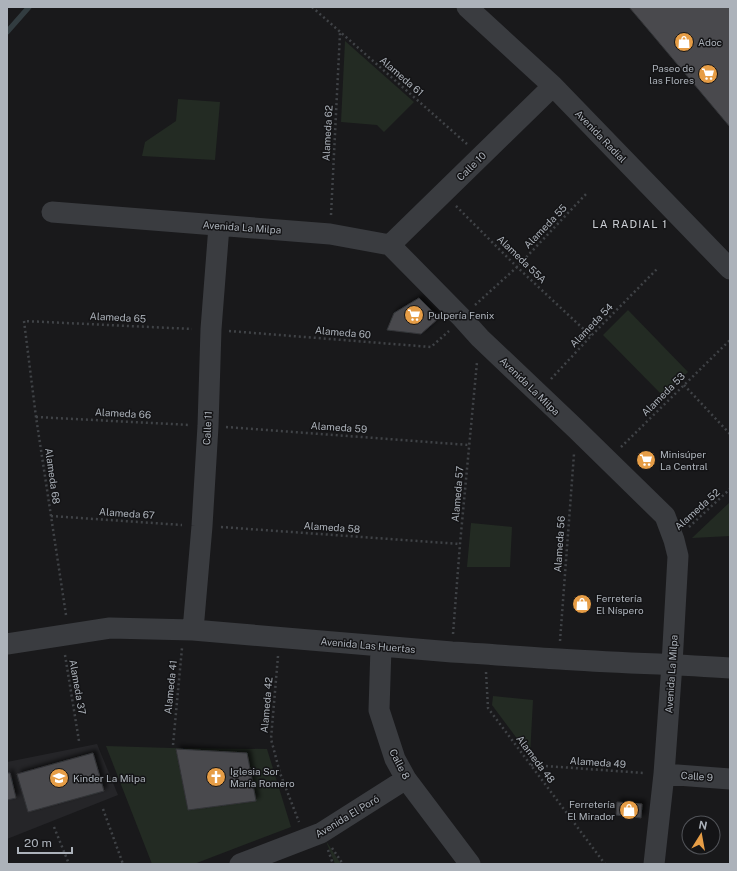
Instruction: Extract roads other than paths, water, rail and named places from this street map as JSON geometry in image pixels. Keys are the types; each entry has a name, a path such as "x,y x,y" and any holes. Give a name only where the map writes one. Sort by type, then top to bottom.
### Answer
{"street":[{"name":"Avenida Radial","path":"467,7 553,86 730,269"},
{"name":"Calle 10","path":"390,245 553,86"},
{"name":"Avenida La Milpa","path":"52,212 330,234 390,245 480,338 665,516 678,556 664,774 654,864"},
{"name":"Calle 11","path":"188,630 202,526 208,426 211,329 219,226"},
{"name":"Avenida Las Huertas","path":"7,644 110,628 188,630 452,652 730,668"},
{"name":"Calle 8","path":"381,647 379,710 395,759 406,779 470,864"},
{"name":"Calle 9","path":"664,774 730,779"},
{"name":"Avenida El Poró","path":"240,864 321,833 406,779"}],"waterway":[{"path":"7,32 29,7"}],"place":[{"name":"Adoc","path":"684,42"},
{"name":"Paseo de las Flores","path":"708,74"},
{"name":"Pulpería Fenix","path":"414,315"},
{"name":"Minisúper La Central","path":"646,460"},
{"name":"Ferretería El Níspero","path":"582,604"},
{"name":"Iglesia Sor María Romero","path":"216,777"},
{"name":"Kinder La Milpa","path":"59,778"},
{"name":"Ferretería El Mirador","path":"629,810"}],"district":[{"name":"LA RADIAL 1","path":"630,224"}]}
